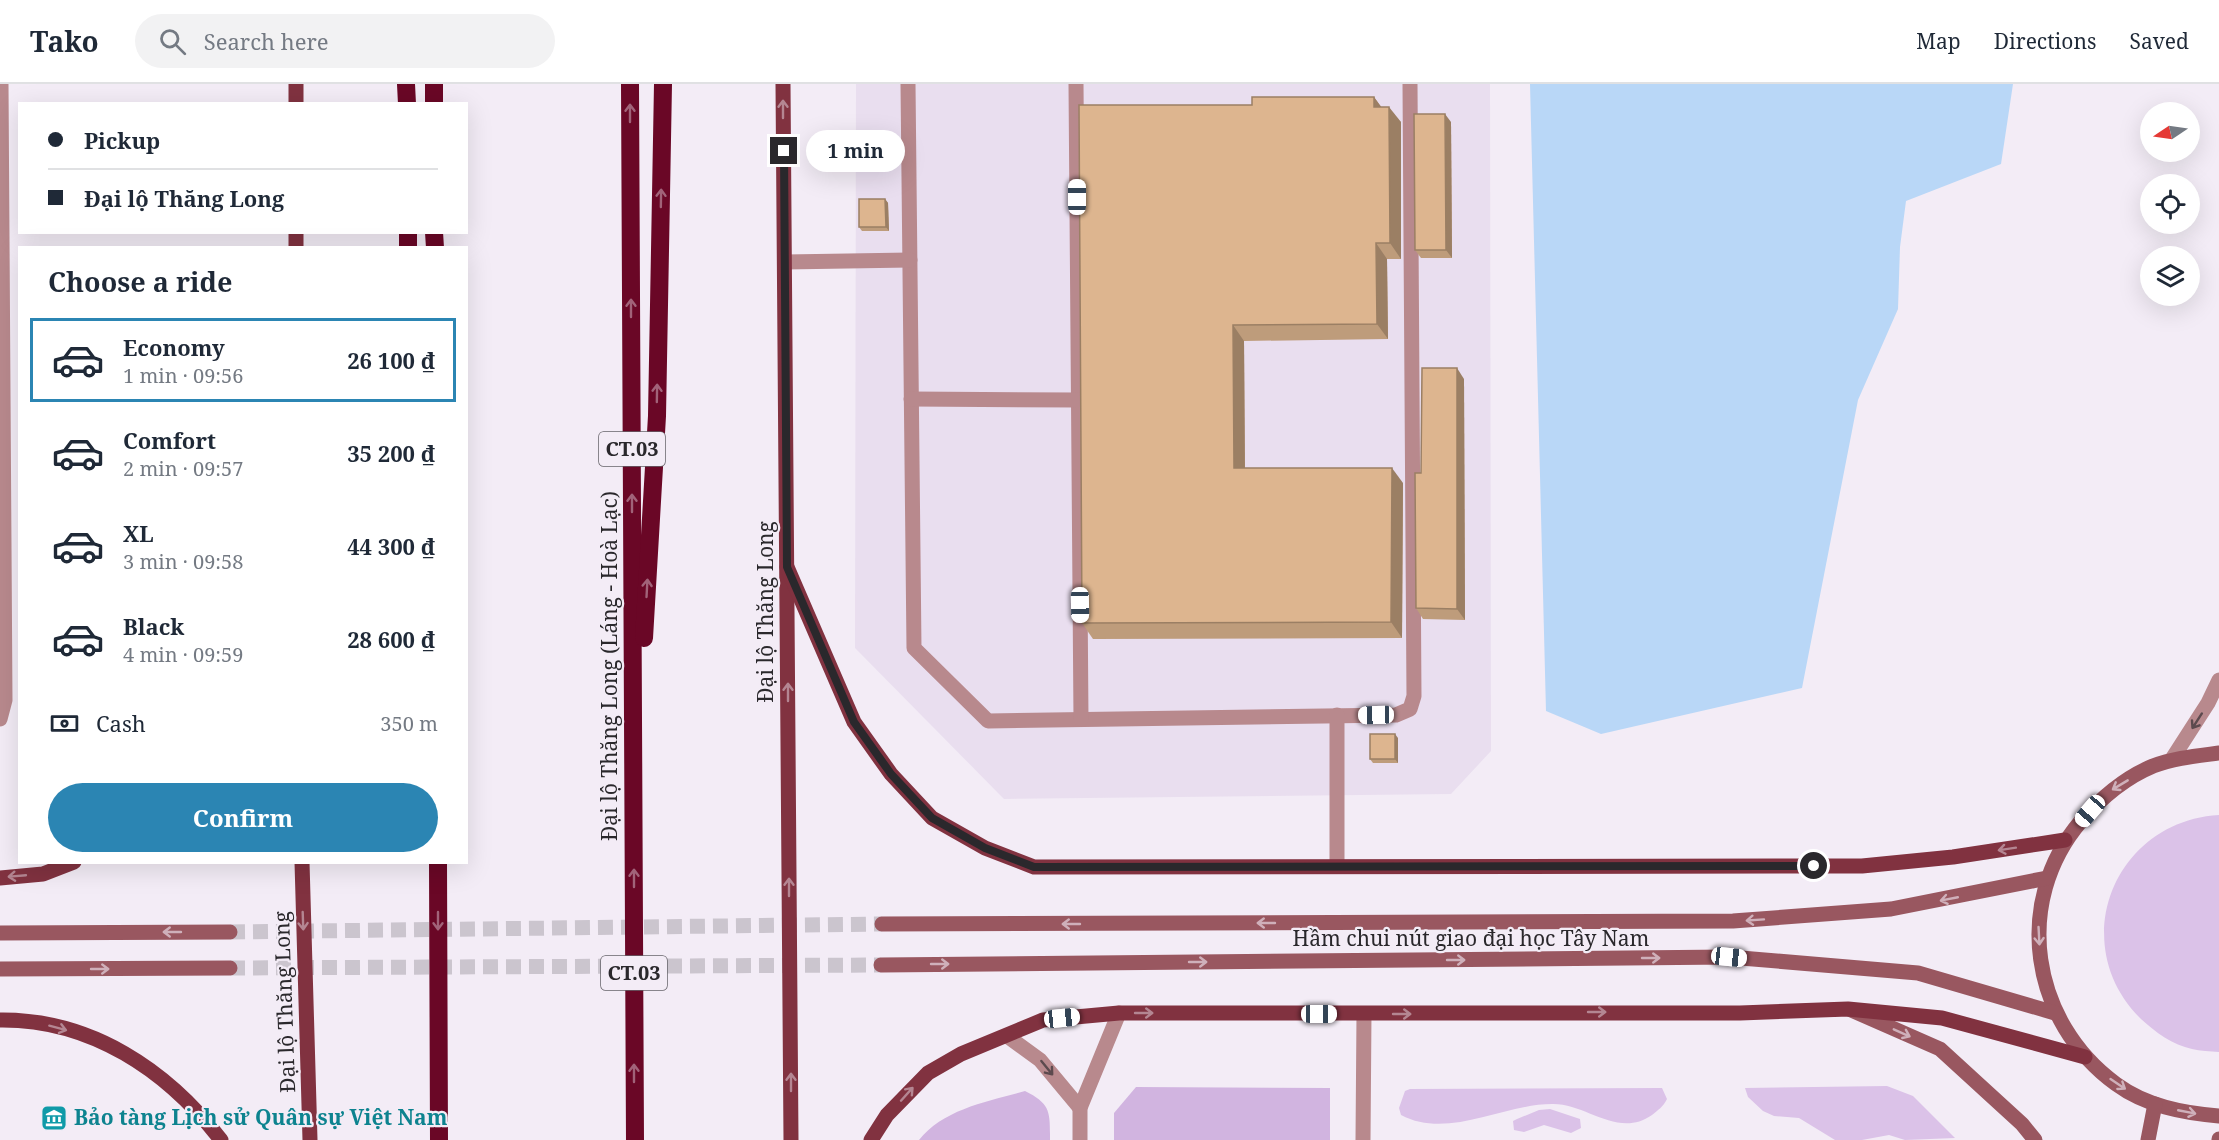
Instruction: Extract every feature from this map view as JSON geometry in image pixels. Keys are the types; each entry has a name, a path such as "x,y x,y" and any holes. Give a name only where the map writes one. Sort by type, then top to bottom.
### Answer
{"highway":[{"path":"406,84 407,102"},
{"path":"434,84 434,102"},
{"name":"Đại lộ Thăng Long (Láng - Hoà Lạc)","path":"630,84 635,1137"},
{"path":"633,814 657,416 663,84"},
{"path":"438,864 440,1140"}],"main road":[{"path":"296,84 296,102"},
{"name":"Đại lộ Thăng Long","path":"783,84 791,1140"},
{"path":"787,567 854,722 885,766 932,818 985,848 1034,867 1862,866 1953,857 2065,840"},
{"path":"0,878 43,874 69,864"},
{"name":"Đại lộ Thăng Long","path":"302,864 310,1140"},
{"path":"871,1140 887,1115 928,1073 962,1054 1043,1020 1119,1012 1740,1013 1848,1009 1942,1018 2085,1057"},
{"path":"0,1020 60,1028 82,1034 127,1054 163,1077 199,1111 221,1140"}],"street":[{"path":"0,719 5,700 1,84"},
{"path":"908,84 914,648 988,721 1337,716 1404,713 1410,709 1414,696 1410,84"},
{"path":"1076,84 1081,719"},
{"path":"785,262 910,260"},
{"path":"911,399 1078,400"},
{"path":"2172,759 2208,703 2219,680"},
{"path":"1337,716 1337,866"},
{"path":"2219,753 2172,759 2150,767 2102,796 2065,840 2047,878 2038,924 2041,969 2055,1013 2085,1057 2117,1085 2156,1104 2189,1114 2219,1116"},
{"name":"Hầm chui nút giao đại học Tây Nam","path":"882,924 1733,921 1891,909 2047,878"},
{"path":"0,933 230,932"},
{"name":"Hầm chui nút giao đại học Tây Nam","path":"882,965 1729,957 1918,972 2055,1013"},
{"path":"0,969 230,968"},
{"path":"1848,1009 1940,1049 2022,1124 2035,1140"},
{"path":"1080,1140 1080,1108 1119,1012"},
{"path":"1364,1014 1364,1140"},
{"path":"1007,1036 1040,1060 1080,1108"},
{"path":"2148,1140 2156,1104"}],"shaded area":[{"path":"856,84 1490,84 1491,751 1451,794 1004,799 855,648"},
{"path":"2219,815 2219,1052 2185,1047 2158,1033 2141,1019 2118,989 2106,956 2105,923 2112,891 2128,862 2152,839 2182,822"},
{"path":"1887,1086 1913,1096 1955,1138 1905,1140 1889,1135 1862,1140 1835,1140 1799,1118 1774,1116 1763,1111 1748,1097 1745,1088"},
{"path":"1136,1087 1330,1088 1330,1140 1114,1140 1114,1113"},
{"path":"1662,1088 1667,1099 1660,1108 1639,1121 1627,1123 1614,1122 1565,1105 1552,1104 1533,1105 1457,1123 1438,1124 1419,1122 1401,1115 1399,1108 1405,1091 1410,1089"},
{"path":"1025,1091 1040,1100 1047,1110 1050,1140 919,1140 929,1129 954,1114 982,1103"},
{"path":"1550,1109 1580,1119 1581,1128 1571,1133 1544,1125 1524,1132 1514,1130 1513,1121 1539,1110"}],"water":[{"path":"1530,84 2013,84 2001,164 1906,201 1900,247 1898,309 1858,400 1802,688 1601,734 1546,711"}],"building":[{"path":"1252,97 1374,97 1374,107 1389,107 1390,243 1376,243 1377,324 1233,325 1234,468 1392,468 1391,622 1082,623 1079,105 1252,105"},
{"path":"1414,114 1445,114 1446,250 1415,250"},
{"path":"859,199 885,199 886,227 859,227"},
{"path":"1422,368 1457,368 1457,609 1416,608 1415,473 1421,473"},
{"path":"1370,734 1395,734 1395,759 1370,759"}],"tunnel":[{"path":"230,932 882,924"},
{"path":"230,968 881,965"}],"place":[{"name":"Bảo tàng Lịch sử Quân sự Việt Nam","path":"54,1118"}],"route":[{"path":"784,151 787,567 854,722 891,774 932,818 985,848 1034,867 1814,866"}]}
